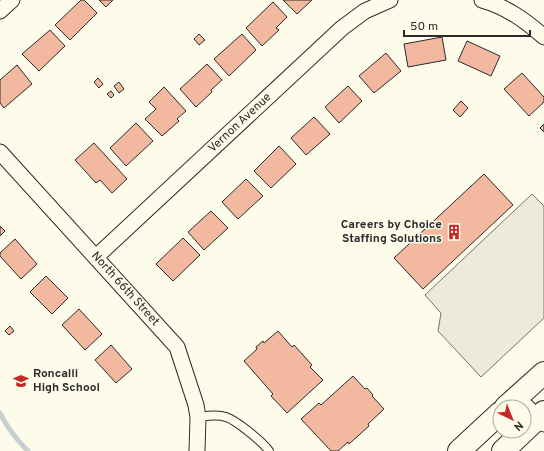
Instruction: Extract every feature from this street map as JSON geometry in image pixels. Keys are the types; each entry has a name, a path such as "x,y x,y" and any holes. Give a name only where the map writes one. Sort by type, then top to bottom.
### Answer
{"main road":[{"path":"515,399 544,373"},
{"path":"503,451 542,418"},
{"path":"459,451 492,420"}],"street":[{"path":"0,11 12,0"},
{"name":"Vernon Avenue","path":"96,256 342,28 365,10 390,0"},
{"path":"482,0 509,11 529,24 544,37"},
{"name":"North 66th Street","path":"0,152 177,347 196,405 198,417 197,451"},
{"path":"532,413 542,418"}],"lane":[{"path":"198,417 214,415 226,417 239,424 269,451"}],"shaded area":[{"path":"532,194 544,206 544,318 481,377 438,331 441,313 425,295"}],"building":[{"path":"81,0 84,0 97,13 70,40 55,25"},
{"path":"99,0 113,0 106,7"},
{"path":"283,0 312,0 297,14"},
{"path":"273,2 287,17 276,28 279,30 262,46 246,28"},
{"path":"50,30 65,46 39,71 22,54"},
{"path":"199,34 205,40 199,45 194,39"},
{"path":"242,34 256,50 229,76 214,59"},
{"path":"442,37 446,60 408,67 404,44"},
{"path":"467,41 500,56 491,76 458,61"},
{"path":"386,53 401,71 374,93 359,76"},
{"path":"207,64 222,80 196,107 180,89"},
{"path":"17,65 32,84 4,108 0,103 0,80"},
{"path":"522,73 544,97 544,102 529,116 504,89"},
{"path":"98,78 103,84 99,88 94,82"},
{"path":"119,82 124,89 119,93 114,86"},
{"path":"348,86 362,101 339,123 325,107"},
{"path":"164,87 186,111 177,119 179,121 162,136 145,119 156,109 149,102"},
{"path":"111,91 114,95 111,98 107,94"},
{"path":"461,101 468,108 460,117 453,110"},
{"path":"314,117 330,134 306,155 291,138"},
{"path":"136,123 153,141 126,166 110,148"},
{"path":"544,124 544,132 540,128"},
{"path":"94,143 127,179 112,193 100,180 96,183 75,160"},
{"path":"279,146 296,164 271,188 254,171"},
{"name":"Careers by Choice Staffing Solutions","path":"484,174 513,205 423,289 394,258"},
{"path":"246,179 263,196 238,219 222,202"},
{"path":"211,211 228,228 204,250 188,232"},
{"path":"0,226 5,231 0,236"},
{"path":"183,238 200,255 173,281 156,264"},
{"path":"15,239 37,264 21,279 0,256 0,253"},
{"path":"46,276 68,298 52,314 30,292"},
{"path":"79,309 102,334 85,350 62,325"},
{"path":"10,326 14,331 9,335 5,331"},
{"path":"278,331 292,347 294,345 312,365 310,367 323,380 287,413 271,396 273,394 244,361 257,349 256,347 263,341 264,343"},
{"path":"111,345 132,369 116,383 95,360"},
{"path":"353,376 365,389 367,388 384,409 368,424 369,426 349,444 348,442 338,451 331,451 301,419 319,403 321,405"}],"waterway":[{"path":"0,413 12,433 28,451"}],"place":[{"name":"Careers by Choice Staffing Solutions","path":"454,232"},
{"name":"Roncalli High School","path":"21,381"}]}
